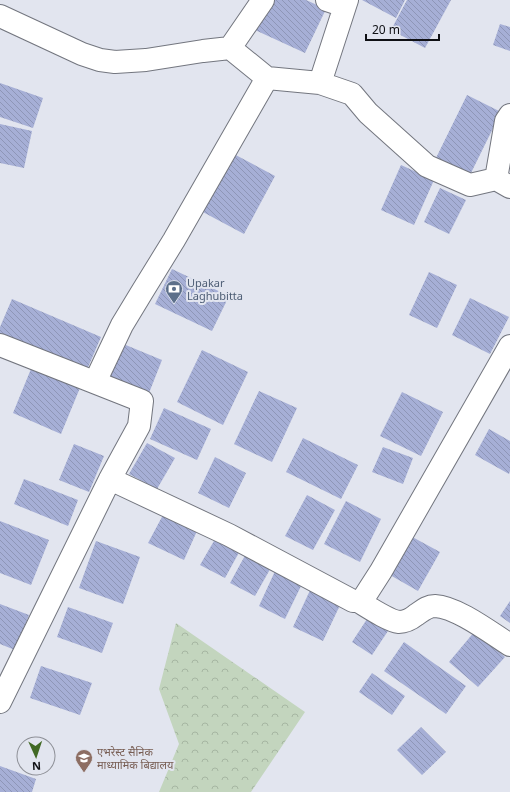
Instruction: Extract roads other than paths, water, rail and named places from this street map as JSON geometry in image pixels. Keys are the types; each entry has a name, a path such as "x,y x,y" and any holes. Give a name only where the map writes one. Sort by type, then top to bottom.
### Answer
{"street":[{"path":"230,48 263,0"},
{"path":"320,83 340,2"},
{"path":"0,16 82,54 100,60 115,62 146,60 230,48 267,78 320,83 352,94 368,113 427,166 470,185 503,183 506,122 510,115"},
{"path":"95,382 122,325 174,240 267,78"},
{"path":"0,345 142,401 139,426 110,479 0,702"},
{"path":"358,601 363,599 380,571 510,346"},
{"path":"110,479 229,534 392,620 399,622 406,621 426,608 434,606 446,608 471,620 510,645"}],"place":[{"name":"Upakar Laghubitta","path":"174,304"},
{"name":"एभरेस्ट सैनिक माध्यामिक बिद्यालय","path":"84,773"}]}
